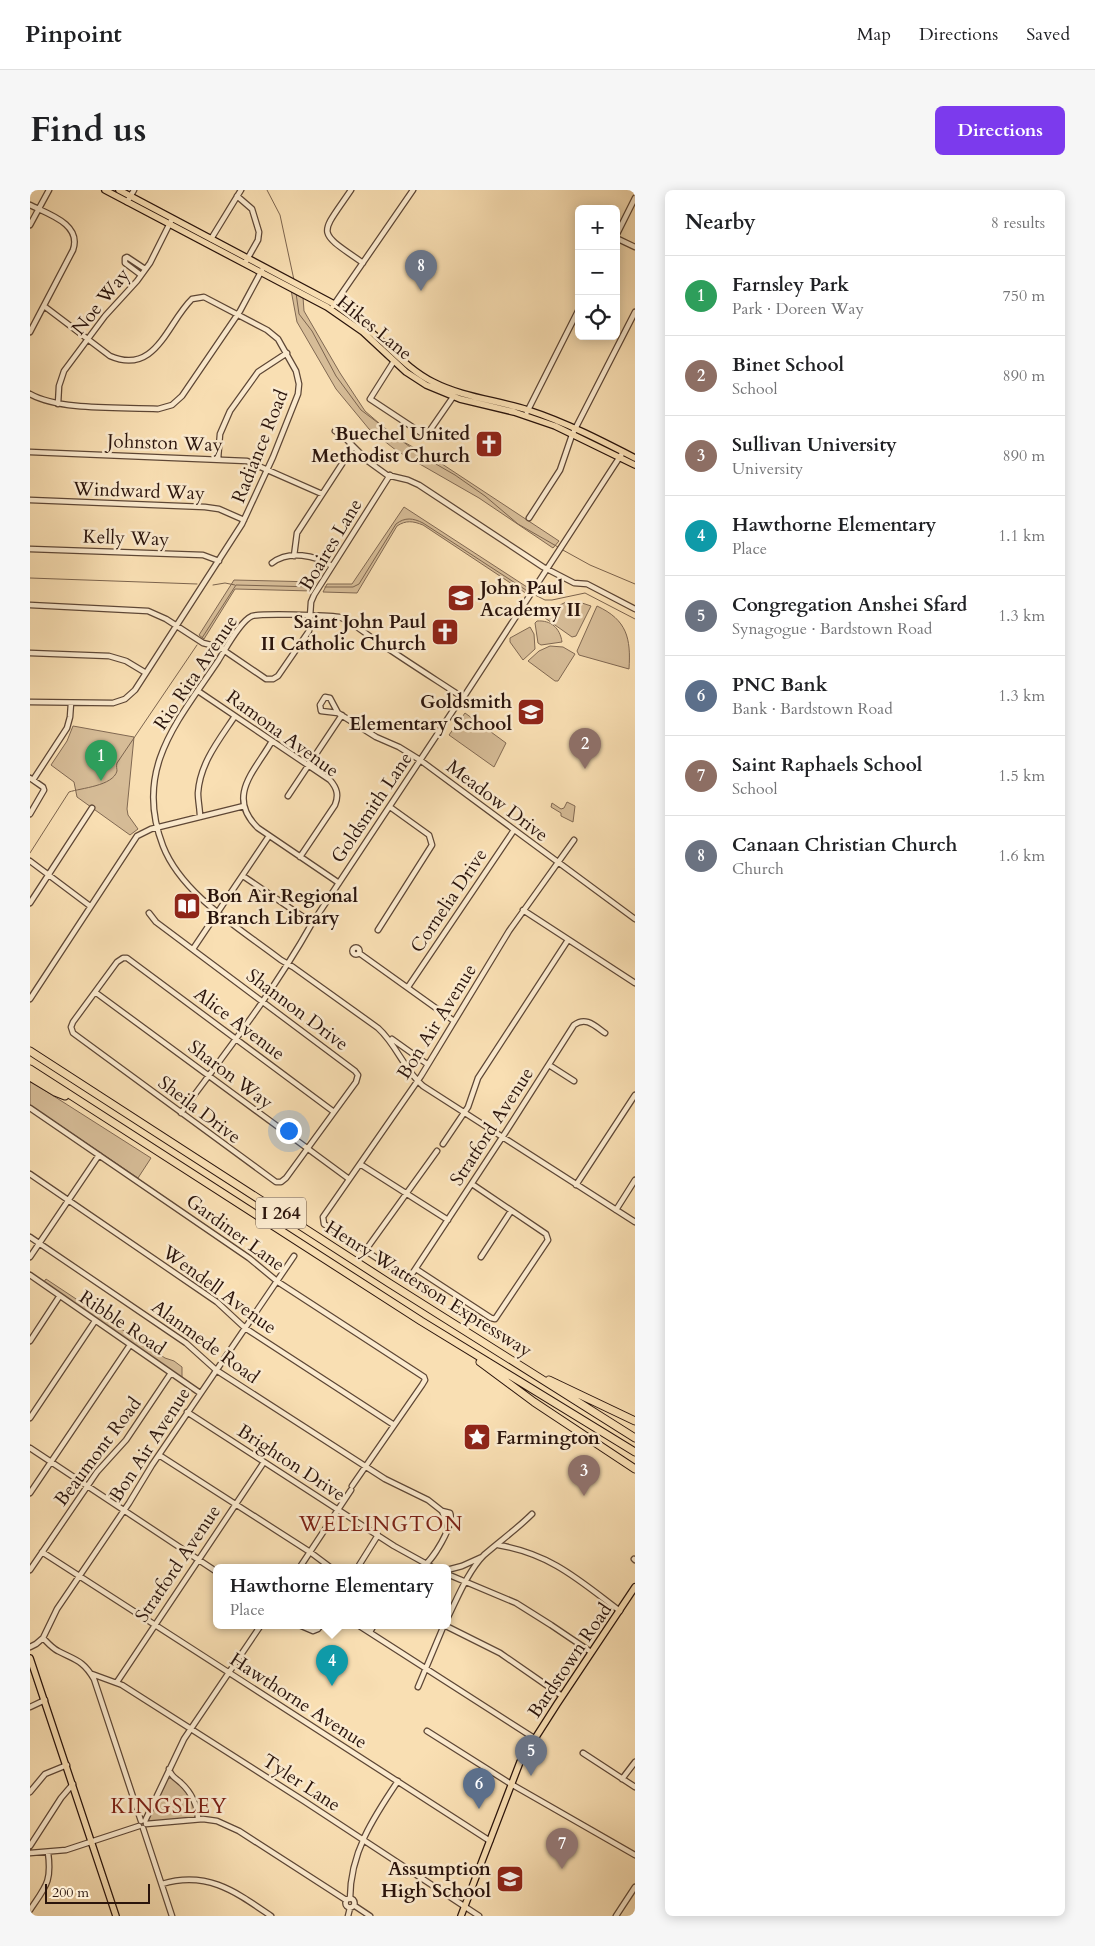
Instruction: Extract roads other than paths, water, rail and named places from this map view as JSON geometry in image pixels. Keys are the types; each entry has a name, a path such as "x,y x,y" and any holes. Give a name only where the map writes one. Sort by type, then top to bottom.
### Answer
{"highway":[{"name":"Henry Watterson Expressway","path":"30,1051 389,1283 635,1438"},
{"name":"Henry Watterson Expressway","path":"30,1069 459,1344 635,1452"},
{"path":"30,1076 55,1092 77,1100"},
{"path":"459,1344 502,1379 635,1469"},
{"path":"533,1372 635,1421"}],"main road":[{"name":"Hikes Lane","path":"105,190 127,202 211,239 292,285 302,293 360,323 410,367 432,382 527,413 574,431 621,455 635,465"},
{"name":"Hikes Lane","path":"120,190 171,222 246,260"},
{"name":"Hikes Lane","path":"292,285 300,285 332,307 416,379 453,397 527,413"},
{"name":"Hikes Lane","path":"621,455 635,458"},
{"name":"Bardstown Road","path":"461,1916 520,1762 635,1587"},
{"path":"30,1658 93,1842 116,1916"}],"street":[{"path":"30,225 49,190"},
{"path":"127,202 134,190"},
{"path":"211,239 241,190"},
{"path":"351,190 327,225 327,233 332,241 363,263"},
{"path":"332,307 413,190"},
{"path":"237,196 251,207 259,228 259,238 246,260"},
{"path":"620,229 635,198"},
{"path":"30,205 67,225 74,233 75,242 73,250 30,332"},
{"name":"Noe Way","path":"58,404 62,376 109,311 141,275 171,222"},
{"path":"620,239 635,247"},
{"path":"141,275 125,263 125,258 127,257 145,269"},
{"path":"30,394 46,402 58,404 158,409 172,405 182,396 238,315 262,269"},
{"name":"Radiance Road","path":"30,702 106,704 121,701 135,690 244,520 268,469 298,394 299,384 296,371 287,353 272,333 204,297 193,298 154,350 144,357 136,359 114,357 44,306"},
{"path":"529,518 560,470 567,444 635,312"},
{"path":"527,413 575,317"},
{"path":"218,459 220,434 230,411 258,372 287,353"},
{"path":"394,362 370,398 426,436 453,397"},
{"path":"336,431 368,462 390,476 408,480 419,485 547,569 574,583 587,584 635,609"},
{"path":"294,556 297,533 353,447"},
{"name":"Johnston Way","path":"30,452 247,461 322,494"},
{"name":"Goldsmith Lane","path":"181,1113 262,1001 312,922 562,548 621,455"},
{"name":"Boaires Lane","path":"224,651 264,677 271,679 278,676 310,628 312,600 390,476"},
{"name":"Windward Way","path":"30,500 205,507 219,509 244,520"},
{"name":"Kelly Way","path":"30,549 202,555 219,561"},
{"path":"272,563 283,557 294,556 313,557 332,566"},
{"path":"30,605 139,609 157,614 203,643 220,647 224,651"},
{"name":"Rio Rita Avenue","path":"287,963 197,895 178,874 167,855 157,828 153,797 155,774 170,733 224,651 245,622 253,616 310,616 344,619 462,697"},
{"path":"30,653 109,656 126,661 146,673"},
{"name":"Ramona Avenue","path":"198,691 333,783 337,792 334,808 300,857"},
{"name":"Meadow Drive","path":"340,714 327,697 320,705 321,711 340,714 376,737 399,747 420,760 634,918"},
{"path":"30,814 44,791 43,787 32,779 67,728 71,703"},
{"path":"288,796 309,766 340,714"},
{"path":"200,817 198,792 202,770 212,750 235,716"},
{"path":"272,741 248,778 244,791 244,806 251,821 269,836 339,883"},
{"path":"30,999 136,836 144,831 244,806"},
{"path":"378,930 432,845 429,835 390,807"},
{"path":"30,903 92,808"},
{"name":"Cornelia Drive","path":"408,988 514,830"},
{"path":"193,949 269,836"},
{"name":"Bon Air Avenue","path":"365,1251 326,1226 323,1221 324,1218 417,1081 524,910 574,840"},
{"path":"30,861 90,906"},
{"path":"243,876 312,922"},
{"path":"524,910 635,983"},
{"name":"Shannon Drive","path":"149,913 156,922 357,1073 356,1082 307,1149"},
{"path":"443,1144 469,1104 478,1078 568,940"},
{"path":"359,953 454,1021"},
{"name":"Alice Avenue","path":"95,992 117,962 123,958 128,958 334,1112"},
{"path":"287,963 428,1064"},
{"name":"Sheila Drive","path":"95,992 73,1022 72,1029 76,1035 181,1113 276,1182 284,1180 307,1149"},
{"name":"Sharon Way","path":"95,992 349,1179"},
{"name":"Stratford Avenue","path":"365,1251 403,1275 408,1276 412,1274 570,1030 578,1022 587,1021 605,1033"},
{"path":"388,1037 407,1069 417,1081 635,1222"},
{"path":"548,1065 574,1081"},
{"path":"576,1185 635,1095"},
{"name":"Gardiner Lane","path":"30,1108 250,1258 277,1282 422,1375 425,1379 394,1424"},
{"path":"365,1251 437,1150"},
{"path":"30,1257 100,1155"},
{"path":"360,1164 448,1220"},
{"name":"Wendell Avenue","path":"30,1174 217,1302 245,1328 394,1424"},
{"path":"616,1210 635,1180"},
{"path":"416,1269 491,1318 495,1318 548,1238 546,1234 472,1184"},
{"path":"481,1257 511,1211"},
{"name":"Alanmede Road","path":"30,1237 186,1343 216,1370 400,1487 428,1500 442,1511 448,1512 452,1520 431,1564"},
{"name":"Bon Air Avenue","path":"30,1647 43,1638 50,1622 79,1576 124,1512 200,1393 294,1256"},
{"name":"Ribble Road","path":"30,1275 200,1393"},
{"path":"30,1341 60,1297"},
{"path":"30,1418 95,1321"},
{"path":"30,1493 130,1345"},
{"name":"Beaumont Road","path":"30,1570 103,1464 126,1440 171,1373"},
{"name":"Brighton Drive","path":"188,1412 415,1559 426,1564"},
{"path":"302,1564 394,1424"},
{"path":"30,1448 213,1569"},
{"path":"159,1455 326,1564"},
{"name":"Stratford Avenue","path":"116,1682 264,1462"},
{"path":"451,1570 483,1556 532,1514"},
{"path":"360,1564 378,1535"},
{"path":"498,1545 522,1549 547,1559 566,1570 620,1610"},
{"name":"Hawthorne Avenue","path":"42,1552 490,1841"},
{"path":"451,1612 466,1582 483,1556"},
{"path":"415,1559 416,1564"},
{"path":"451,1574 516,1604 591,1652"},
{"path":"451,1628 506,1656 562,1696"},
{"path":"143,1824 164,1778 191,1729 258,1629"},
{"path":"365,1629 534,1738"},
{"path":"418,1687 442,1629"},
{"path":"43,1638 57,1650 77,1660 92,1674 172,1916"},
{"name":"Tyler Lane","path":"92,1674 116,1682 479,1916"},
{"path":"99,1694 106,1680"},
{"path":"30,1707 45,1700"},
{"path":"427,1731 511,1784 635,1855"},
{"path":"583,1754 635,1787"},
{"path":"622,1779 635,1762"},
{"path":"30,1792 45,1774 66,1765"},
{"path":"169,1769 171,1776 190,1793 198,1819"},
{"path":"164,1778 171,1776"},
{"path":"370,1916 346,1903 352,1869 362,1839 372,1820 398,1781"},
{"path":"30,1846 61,1798 73,1784"},
{"path":"30,1853 66,1850 143,1824 198,1819 217,1821 232,1827 348,1900"},
{"path":"30,1910 49,1880 48,1852"},
{"path":"162,1884 175,1880 189,1879 213,1882 271,1916"},
{"path":"616,1916 635,1887"},
{"path":"348,1916 352,1907"}],"waterway":[{"path":"267,190 280,215 294,280"},
{"path":"296,293 299,314 312,331 336,376 361,410 422,456 455,475 485,496 518,524 558,547"},
{"path":"325,587 353,587 359,584 396,524 409,519 423,523 529,592"},
{"path":"561,549 590,565 635,584"},
{"path":"30,578 197,584"},
{"path":"213,585 225,583 235,585"},
{"path":"202,638 236,585 316,587"},
{"path":"535,595 545,600 552,600 585,593 635,619"},
{"path":"30,853 69,792 96,786 110,780 114,776 117,771 117,763 197,645"}],"place":[{"name":"Canaan Christian Church","path":"421,291"},
{"name":"Buechel United Methodist Church","path":"489,444"},
{"name":"John Paul Academy II","path":"461,598"},
{"name":"Saint John Paul II Catholic Church","path":"445,632"},
{"name":"Goldsmith Elementary School","path":"531,712"},
{"name":"Binet School","path":"585,769"},
{"name":"Farnsley Park","path":"101,781"},
{"name":"Bon Air Regional Branch Library","path":"187,906"},
{"name":"Farmington","path":"477,1437"},
{"name":"Sullivan University","path":"584,1496"},
{"name":"Hawthorne Elementary","path":"332,1686"},
{"name":"Congregation Anshei Sfard","path":"531,1776"},
{"name":"PNC Bank","path":"479,1809"},
{"name":"Saint Raphaels School","path":"562,1869"},
{"name":"Assumption High School","path":"510,1879"}],"district":[{"name":"WELLINGTON","path":"381,1524"},
{"name":"KINGSLEY","path":"169,1806"}]}
